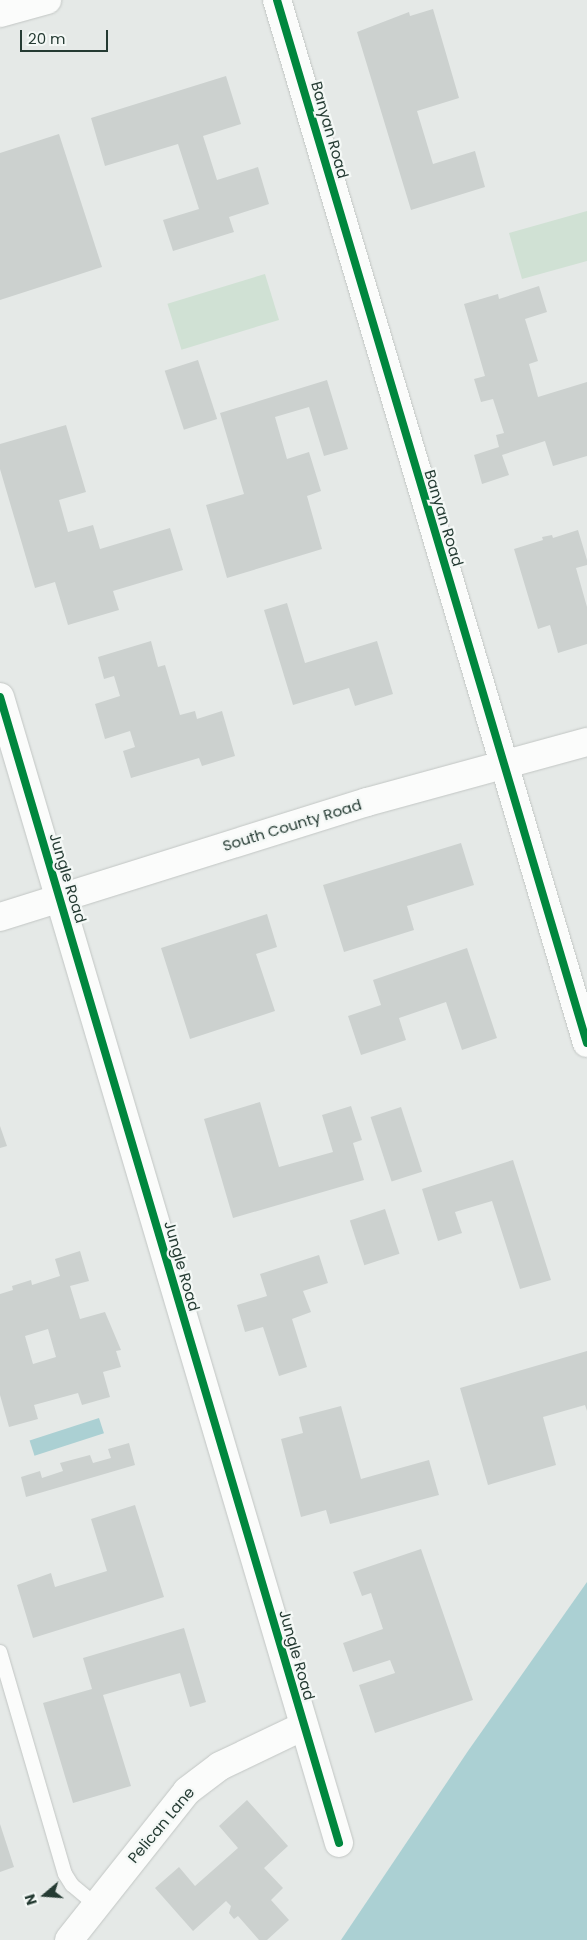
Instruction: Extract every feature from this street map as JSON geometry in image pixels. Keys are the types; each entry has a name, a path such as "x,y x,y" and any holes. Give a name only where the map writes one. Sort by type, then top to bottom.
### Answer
{"street":[{"path":"0,12 47,0"},
{"name":"Banyan Road","path":"277,0 587,1043"},
{"name":"Jungle Road","path":"0,697 339,1843"},
{"name":"South County Road","path":"0,917 368,802 587,742"},
{"name":"Pelican Lane","path":"69,1940 173,1807 202,1777 304,1726"}],"lane":[{"path":"0,1652 64,1874 72,1885 96,1906"}],"green space":[{"path":"587,211 587,261 522,279 509,233"},
{"path":"265,274 279,320 181,350 167,304"}],"water":[{"path":"99,1418 104,1433 35,1456 30,1441"},
{"path":"587,1582 587,1940 341,1940 468,1751"}],"building":[{"path":"433,9 459,98 417,111 433,164 475,151 485,187 411,210 357,32 409,12 410,16"},
{"path":"226,76 241,124 203,136 217,180 258,167 269,204 229,217 234,232 173,251 163,220 199,209 178,144 105,166 91,118"},
{"path":"59,134 102,267 0,300 0,153"},
{"path":"539,286 547,312 525,319 538,361 529,364 538,397 587,382 587,456 553,466 545,441 502,455 509,475 482,484 474,455 499,447 496,435 504,433 493,399 481,402 474,379 485,376 464,304 498,294 499,299"},
{"path":"198,360 217,419 184,430 165,371"},
{"path":"327,380 348,449 324,456 309,407 275,417 287,459 309,452 321,491 307,496 322,549 227,578 206,505 244,494 220,413"},
{"path":"66,425 86,492 59,500 68,532 93,525 100,549 170,528 183,570 113,591 119,610 68,625 55,582 35,588 0,469 0,444"},
{"path":"578,530 587,560 587,565 576,568 587,607 587,644 558,653 550,625 538,629 514,549 543,540 542,537 552,535 553,538"},
{"path":"287,603 305,663 377,641 393,694 355,706 349,688 293,705 264,610"},
{"path":"151,641 158,667 165,665 180,715 195,711 197,719 222,711 235,756 202,766 199,758 131,778 123,751 135,747 130,731 105,739 95,704 120,696 114,676 104,679 98,657"},
{"path":"461,843 474,885 407,906 414,930 344,952 323,885"},
{"path":"267,914 277,947 256,954 275,1011 190,1039 161,948"},
{"path":"467,948 497,1038 462,1050 446,1002 399,1018 406,1040 361,1055 348,1016 381,1005 373,980"},
{"path":"260,1102 279,1167 333,1152 322,1115 351,1106 362,1140 353,1143 364,1180 233,1218 204,1119"},
{"path":"401,1107 422,1172 392,1182 371,1117"},
{"path":"0,1126 7,1146 0,1148"},
{"path":"513,1160 551,1280 520,1289 492,1201 455,1212 462,1233 438,1241 422,1189"},
{"path":"385,1209 400,1254 364,1265 350,1220"},
{"path":"80,1251 89,1281 70,1286 80,1319 105,1312 121,1350 116,1351 121,1367 103,1372 110,1397 82,1405 78,1393 34,1405 38,1419 9,1427 0,1395 0,1294 13,1290 12,1286 31,1280 32,1285 60,1276 55,1259","holes":["48,1329 56,1357 33,1364 25,1336"]},
{"path":"319,1255 328,1283 303,1291 311,1312 292,1319 307,1367 279,1376 263,1327 245,1332 237,1305 267,1296 260,1274"},
{"path":"587,1351 587,1411 585,1405 543,1417 556,1465 488,1485 460,1388"},
{"path":"341,1406 361,1479 429,1460 439,1495 330,1524 326,1510 301,1517 281,1439 303,1433 299,1417"},
{"path":"129,1443 135,1465 26,1497 21,1477 40,1471 42,1478 63,1471 60,1463 90,1455 93,1463 111,1458 108,1449"},
{"path":"135,1505 164,1597 33,1638 17,1585 51,1573 55,1587 107,1571 91,1519"},
{"path":"421,1549 473,1700 375,1733 359,1685 395,1673 390,1660 353,1672 343,1643 383,1629 371,1593 362,1596 353,1572"},
{"path":"184,1628 206,1702 190,1707 180,1673 103,1695 131,1786 73,1803 43,1703 92,1689 83,1658"},
{"path":"247,1800 288,1846 264,1868 283,1888 271,1900 289,1920 267,1940 259,1940 238,1916 234,1919 229,1913 231,1906 226,1901 193,1931 155,1888 179,1867 195,1886 238,1848 219,1826"},
{"path":"0,1824 14,1867 0,1872"}],"cycle path":[{"path":"277,0 587,1043"},
{"path":"0,697 339,1843"}]}
